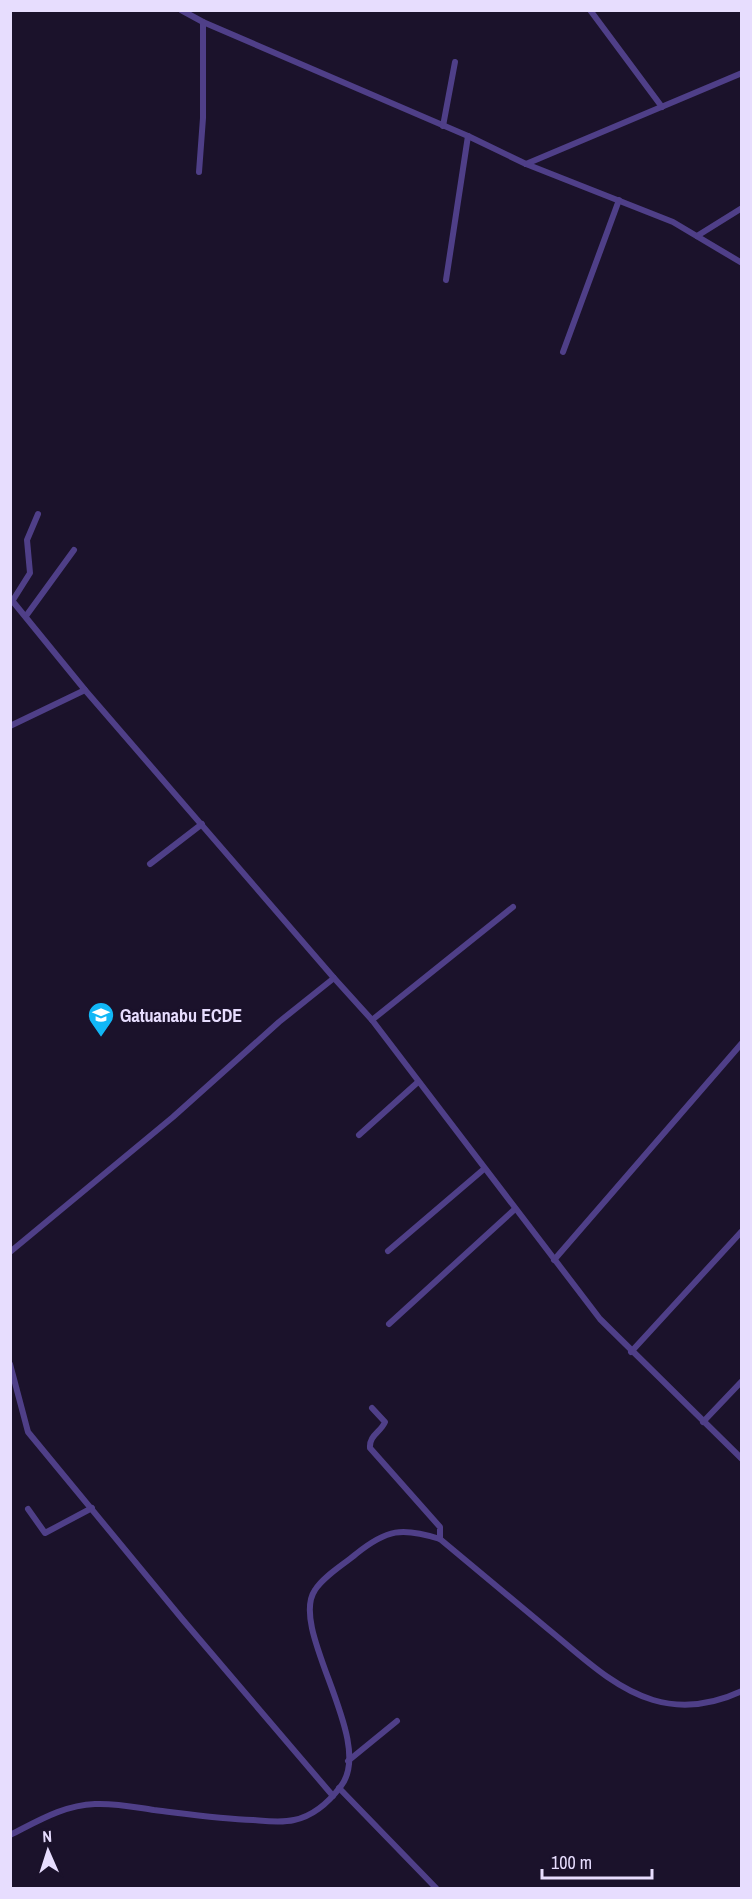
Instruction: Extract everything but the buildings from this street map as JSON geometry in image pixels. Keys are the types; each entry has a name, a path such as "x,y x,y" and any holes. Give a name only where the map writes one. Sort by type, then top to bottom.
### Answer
{"street":[{"path":"181,10 203,22 468,136 526,164 673,222 741,263"},
{"path":"591,10 662,106"},
{"path":"199,172 203,118 203,22"},
{"path":"442,126 455,62"},
{"path":"526,164 741,73"},
{"path":"446,280 468,136"},
{"path":"562,352 619,200"},
{"path":"697,236 741,208"},
{"path":"38,514 27,540 30,573 12,599 85,690 372,1020 600,1319 741,1459"},
{"path":"26,616 74,550"},
{"path":"10,726 85,690"},
{"path":"150,864 202,824"},
{"path":"372,1020 513,907"},
{"path":"10,1252 172,1117 279,1022 334,978"},
{"path":"554,1260 741,1043"},
{"path":"359,1135 418,1082"},
{"path":"388,1251 484,1169"},
{"path":"389,1324 514,1209"},
{"path":"631,1352 741,1231"},
{"path":"10,1364 28,1432 183,1620 333,1796"},
{"path":"703,1422 741,1381"},
{"path":"10,1407 20,1404"},
{"path":"372,1407 385,1422 371,1437 370,1448 440,1527 440,1539"},
{"path":"28,1509 45,1533 92,1508"},
{"path":"10,1835 55,1812 80,1805 110,1804 237,1820 270,1821 294,1820 321,1808 347,1776 348,1761 342,1716 317,1648 310,1600 314,1590 371,1542 384,1536 408,1531 440,1539 593,1666 634,1693 669,1704 686,1705 726,1698 741,1691"},
{"path":"348,1761 398,1720"},
{"path":"339,1788 436,1888"}],"place":[{"name":"Gatuanabu ECDE","path":"101,1038"}]}
